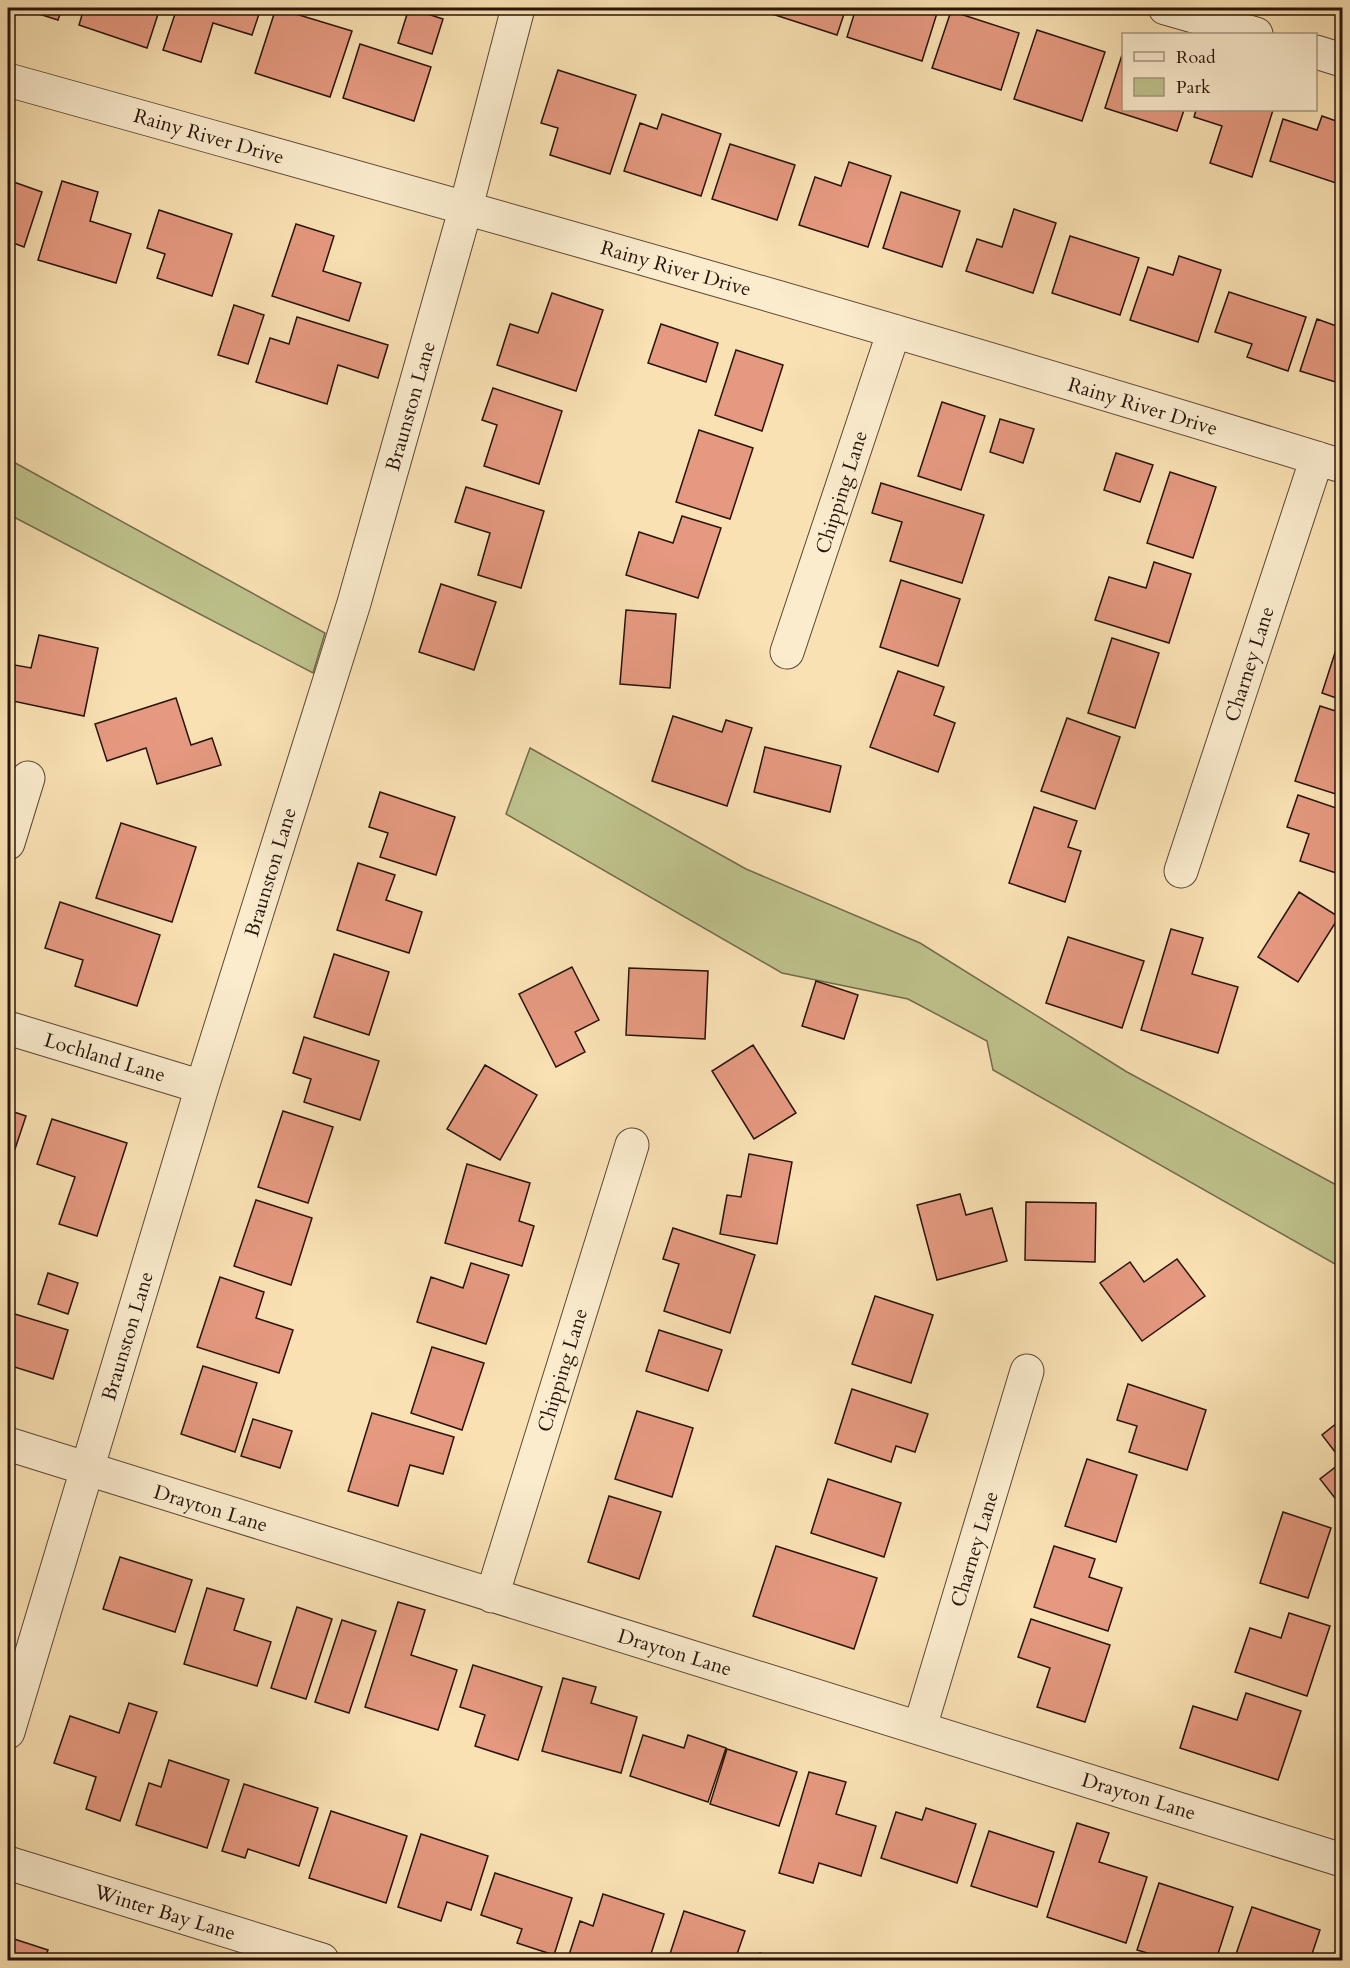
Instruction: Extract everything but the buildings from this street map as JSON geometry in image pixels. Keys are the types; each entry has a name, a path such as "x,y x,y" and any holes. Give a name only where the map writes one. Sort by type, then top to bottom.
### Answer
{"street":[{"name":"Braunston Lane","path":"8,1732 202,1087 354,603 466,207 518,8"},
{"path":"1165,8 1252,33"},
{"path":"1317,52 1342,60"},
{"name":"Rainy River Drive","path":"8,80 466,207 894,331 1330,462"},
{"name":"Chipping Lane","path":"787,652 894,331"},
{"name":"Charney Lane","path":"1181,871 1330,462"},
{"path":"8,843 28,778"},
{"name":"Lochland Lane","path":"8,1028 202,1087"},
{"name":"Chipping Lane","path":"492,1596 632,1145"},
{"name":"Charney Lane","path":"920,1727 1027,1371"},
{"name":"Drayton Lane","path":"8,1444 1342,1860"},
{"name":"Winter Bay Lane","path":"8,1863 322,1960"}],"green space":[{"path":"8,459 325,633 313,673 8,514"},
{"path":"530,748 746,869 920,943 1127,1072 1342,1188 1342,1268 993,1070 987,1041 908,999 782,973 506,814"}]}
